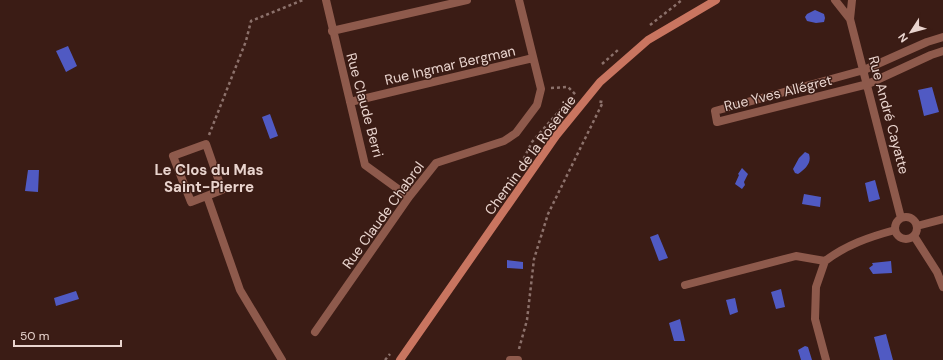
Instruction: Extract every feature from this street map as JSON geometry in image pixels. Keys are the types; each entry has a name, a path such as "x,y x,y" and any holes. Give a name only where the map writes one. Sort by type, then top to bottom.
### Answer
{"street":[{"name":"Rue Claude Berri","path":"326,0 332,31 365,165 409,197"},
{"path":"332,31 467,0"},
{"path":"519,0 541,89"},
{"name":"Chemin de la Roseraie","path":"400,360 556,136 600,82 648,40 716,0"},
{"name":"Rue André Cayatte","path":"835,0 850,19"},
{"name":"Rue André Cayatte","path":"852,0 850,19 868,84 901,218"},
{"path":"864,70 927,42 943,37"},
{"path":"868,84 943,51"},
{"name":"Rue Ingmar Bergman","path":"350,102 533,58"},
{"name":"Rue Yves Allégret","path":"864,70 715,111 717,122 868,84"},
{"name":"Rue Claude Chabrol","path":"315,332 409,197 436,163 504,141 516,133 537,105 541,89"},
{"path":"206,144 222,190 207,196 191,202 174,156 206,144"},
{"path":"207,196 240,290 282,360"},
{"path":"914,236 905,240 896,234 895,230 897,220 901,218 911,218 917,226"},
{"path":"917,226 943,219"},
{"path":"917,226 914,236 936,272 943,287"},
{"path":"826,360 815,319 816,287 825,261 841,249 870,237 895,230"},
{"path":"685,285 796,256 825,261"}],"path":[{"path":"206,144 246,41 251,21 303,0"},
{"path":"515,360 527,320 534,259 548,214 603,102 596,101 591,109 568,87 541,89"}],"shaded area":[{"path":"815,10 824,14 824,22 816,23 807,21 805,17 807,14"},
{"path":"68,46 77,66 66,72 56,51"},
{"path":"932,87 939,112 924,116 918,90"},
{"path":"270,114 278,136 270,139 262,117"},
{"path":"805,152 809,154 809,163 798,174 795,173 793,169 799,158"},
{"path":"742,168 748,174 744,182 745,185 742,189 735,184 739,175 738,174"},
{"path":"28,170 39,170 38,192 25,191"},
{"path":"875,180 880,199 869,202 865,183"},
{"path":"804,194 821,197 820,207 802,204"},
{"path":"658,234 668,258 659,261 650,237"},
{"path":"507,260 523,262 523,269 507,268"},
{"path":"891,261 892,273 873,274 869,268 873,265 872,263"},
{"path":"781,289 785,307 776,309 771,292"},
{"path":"76,291 79,299 56,306 54,298"},
{"path":"735,298 738,312 730,315 726,300"},
{"path":"680,319 685,341 674,341 669,323"},
{"path":"886,334 893,360 880,360 874,337"},
{"path":"805,346 808,347 812,360 801,360 798,350"}],"district":[{"name":"Le Clos du Mas Saint-Pierre","path":"209,178"}]}
